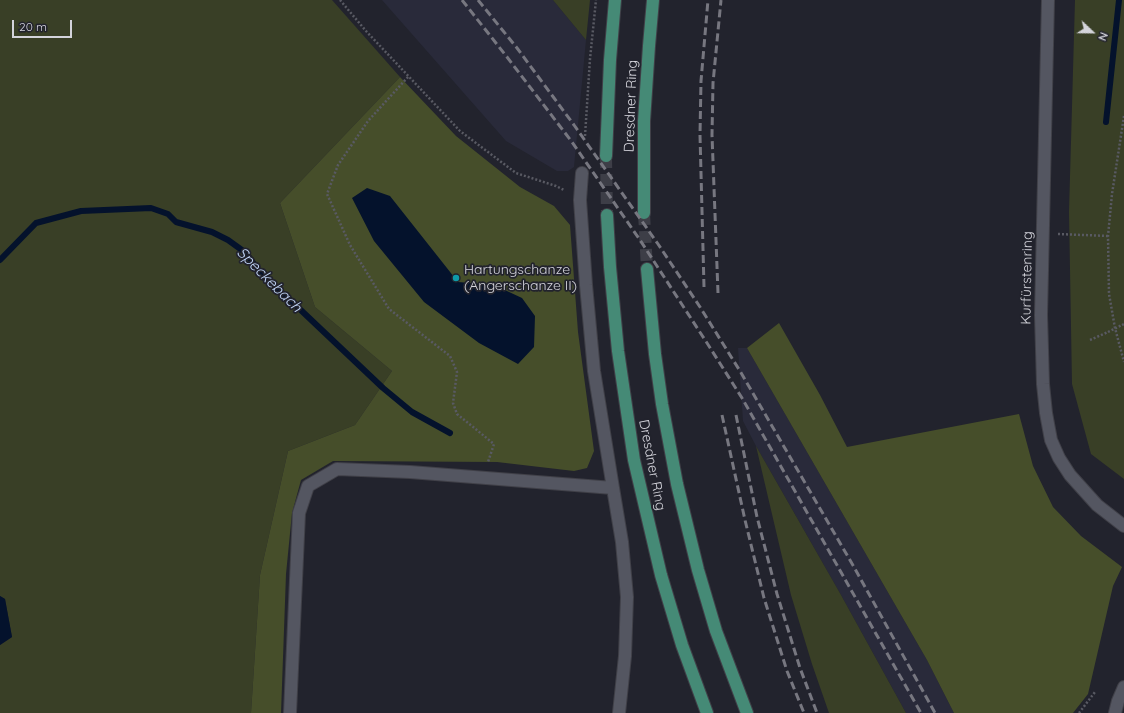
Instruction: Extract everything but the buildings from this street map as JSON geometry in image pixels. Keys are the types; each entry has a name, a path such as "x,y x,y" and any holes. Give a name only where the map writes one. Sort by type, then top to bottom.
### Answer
{"main road":[{"name":"Dresdner Ring","path":"606,156 610,60 615,0"},
{"name":"Dresdner Ring","path":"644,213 644,121 653,0"},
{"name":"Dresdner Ring","path":"607,215 610,267 618,351 634,460 661,575 682,645 707,713"},
{"name":"Dresdner Ring","path":"647,269 657,368 677,484 698,570 716,631 747,713"}],"street":[{"name":"Kurfürstenring","path":"1048,0 1041,315 1043,384 1046,413 1051,440 1059,458 1070,475 1097,505 1124,526"},
{"path":"582,173 580,200 594,371 622,542 626,597 625,656 619,713"},
{"path":"290,713 299,513 308,486 337,469 410,472 613,488"},
{"path":"1115,713 1124,687"}],"path":[{"path":"340,0 366,31 460,132 516,174 556,186 580,200"},
{"path":"585,136 590,59 596,0"},
{"path":"408,76 368,121 338,165 327,194 350,245 389,309 450,356 458,372 453,403 457,414 494,444 482,478"},
{"path":"1124,116 1112,194 1108,236 1109,294 1115,328 1124,362"},
{"path":"1042,234 1108,236"},
{"path":"1090,340 1124,324"},
{"path":"1079,713 1095,692"}],"shaded area":[{"path":"382,0 553,0 586,40 574,167 568,171 557,171 506,141"},
{"path":"738,348 747,348 927,660 954,713 906,713 743,421"}],"green space":[{"path":"0,0 332,0 400,77 280,203 315,307 392,371 355,425 288,451 260,575 251,713 0,713 0,645 12,637 5,599 0,596"},
{"path":"553,0 590,0 586,40"},
{"path":"1075,0 1124,0 1124,479 1091,454 1072,384 1069,212"},
{"path":"400,77 456,136 520,187 554,206 570,225 578,332 594,451 587,468 574,471 497,462 333,461 301,480 292,513 286,574 281,713 251,713 260,575 288,451 355,425 392,371 315,307 280,203"},
{"path":"779,323 820,395 847,447 1019,414 1033,466 1053,507 1081,536 1122,567 1113,586 1088,694 1073,713 954,713 927,660 747,348"},
{"path":"756,446 906,713 829,713 791,595"}],"water":[{"path":"367,188 390,196 458,282 494,285 522,298 535,316 534,347 518,364 479,343 424,302 374,241 352,198"},
{"path":"0,596 5,599 12,637 0,645"}],"waterway":[{"path":"1106,122 1119,0"},
{"name":"Speckebach","path":"0,260 36,223 81,211 151,208 168,214 176,222 212,232 228,240 246,253 263,277 287,297 383,388 412,412 450,433"}],"tunnel":[{"path":"606,156 607,215"},
{"path":"644,213 647,269"}],"railway":[{"path":"462,0 572,142 640,240 707,343 742,398 921,713"},
{"path":"478,0 517,48 574,125 658,244 700,307 740,371 854,567 935,713"},
{"path":"704,287 700,135 701,81 708,0"},
{"path":"718,293 712,135 713,83 721,0"},
{"path":"722,415 764,598 787,671 804,713"},
{"path":"736,415 757,517 777,594 800,668 817,713"}],"place":[{"name":"Hartungschanze (Angerschanze II)","path":"456,278"}]}
